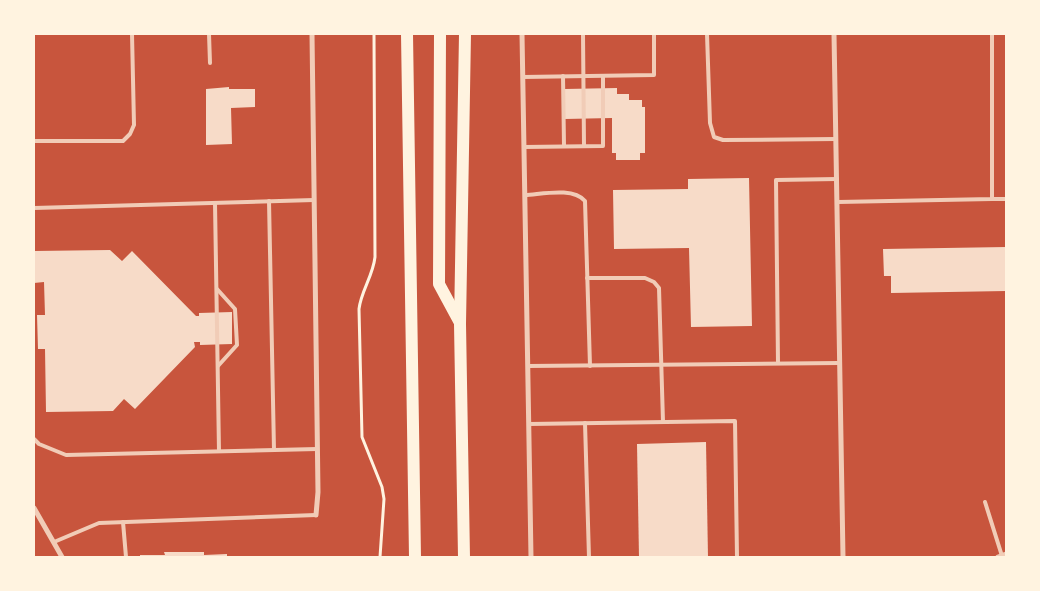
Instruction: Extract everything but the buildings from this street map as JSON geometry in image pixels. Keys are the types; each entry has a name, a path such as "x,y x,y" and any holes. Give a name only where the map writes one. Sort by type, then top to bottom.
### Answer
{"main road":[{"path":"407,34 415,557"},
{"path":"440,34 439,284 460,324"},
{"path":"464,557 460,324 465,34"}],"street":[{"path":"312,34 317,449 316,515"},
{"path":"522,34 531,557"},
{"path":"834,34 843,557"},
{"path":"34,508 62,557"}],"lane":[{"path":"34,141 123,141 130,134 134,125 132,34"},
{"path":"209,34 210,63"},
{"path":"583,34 584,146"},
{"path":"523,76 654,75 654,34"},
{"path":"707,34 710,124 714,137 723,140 836,139"},
{"path":"992,34 992,199"},
{"path":"563,76 564,146"},
{"path":"524,147 603,146 603,76"},
{"path":"778,363 776,180 837,179"},
{"path":"525,195 571,194 580,195 585,201 590,366"},
{"path":"838,202 1006,199"},
{"path":"34,208 314,200"},
{"path":"269,202 274,450"},
{"path":"215,203 219,451"},
{"path":"587,278 645,278 654,282 659,288 663,422"},
{"path":"217,289 235,309 237,345 218,366"},
{"path":"528,366 839,363"},
{"path":"529,424 735,421 736,557"},
{"path":"586,423 589,557"},
{"path":"34,439 39,444 66,454 317,449"},
{"path":"985,502 1002,556"},
{"path":"54,542 99,523 316,515"},
{"path":"123,522 126,557"}],"path":[{"path":"374,34 375,257 374,267 360,297 359,309 362,437 382,487 384,499 380,557"}]}
